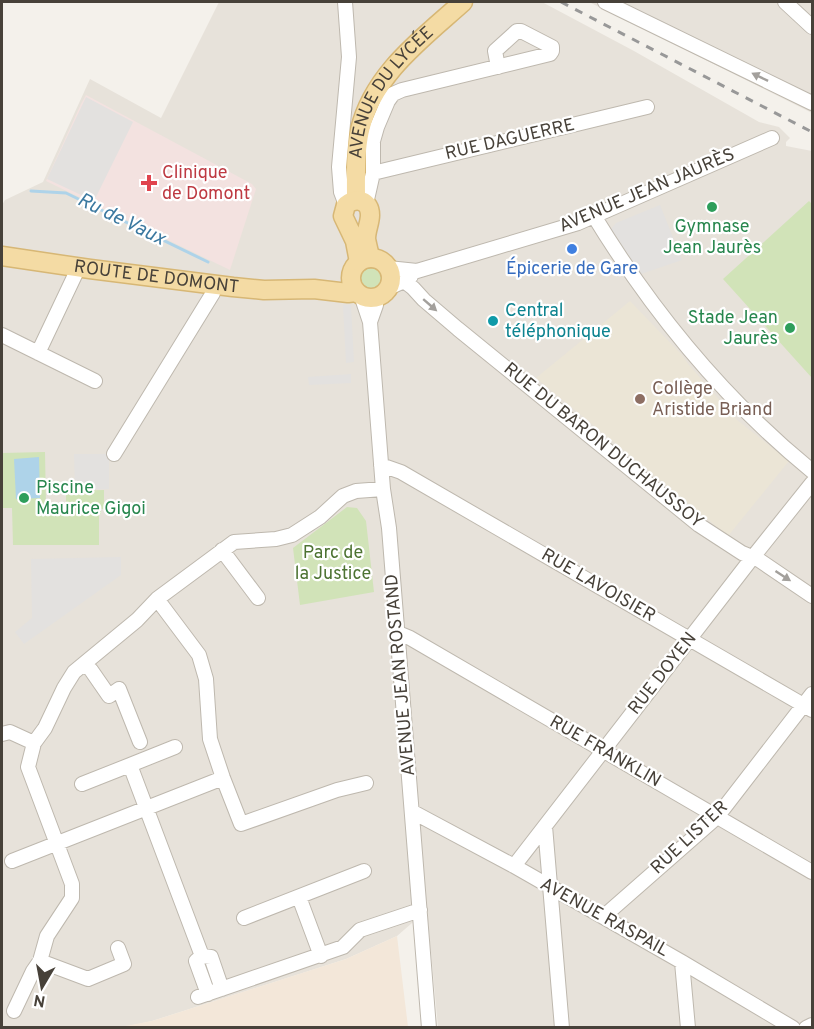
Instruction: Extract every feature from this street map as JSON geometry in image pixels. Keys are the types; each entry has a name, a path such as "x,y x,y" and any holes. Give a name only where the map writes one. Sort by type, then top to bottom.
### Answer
{"main road":[{"name":"AVENUE DU LYCÉE","path":"371,281 343,216 356,203 360,133 366,113 386,76 401,58 463,2"},
{"name":"AVENUE DU LYCÉE","path":"356,203 370,215 366,234 371,281"},
{"name":"ROUTE DE DOMONT","path":"2,256 264,290 314,290 339,283 371,281"},
{"path":"371,281 382,261 388,268"}],"street":[{"path":"345,2 350,57 339,167 341,192 356,203 373,173 373,141 384,108 393,94 498,67"},
{"path":"605,2 813,103"},
{"path":"785,2 813,27"},
{"name":"RUE DAGUERRE","path":"373,173 647,107"},
{"name":"AVENUE JEAN JAURÈS","path":"371,281 417,271 578,223 772,138"},
{"path":"594,216 692,354 744,410 813,471"},
{"path":"38,353 77,267"},
{"name":"AVENUE JEAN JAURÈS","path":"388,268 417,271"},
{"name":"AVENUE JEAN ROSTAND","path":"371,281 370,322 381,465 398,633 429,1028"},
{"name":"RUE DU BARON DUCHAUSSOY","path":"371,281 413,288 458,329 699,525 813,596"},
{"path":"114,454 213,293 215,284"},
{"path":"2,335 95,381"},
{"name":"RUE LAVOISIER","path":"381,465 401,472 690,639 810,703"},
{"name":"RUE DOYEN","path":"514,866 813,483"},
{"path":"14,1011 40,961 47,936 72,898 72,884 28,767 34,743 45,728 64,687 74,672 137,620 157,599 234,542 292,536 320,517 343,496 356,491 383,489"},
{"path":"222,550 258,598"},
{"path":"157,599 199,655 206,679 210,739 241,824 337,790 366,783"},
{"name":"RUE FRANKLIN","path":"398,633 813,872"},
{"path":"84,664 91,670 109,696 119,688 140,742"},
{"name":"RUE LISTER","path":"603,917 717,817 810,703"},
{"path":"2,734 10,732 34,743"},
{"path":"82,784 175,747"},
{"path":"130,765 202,956 211,957 210,993 343,948 360,930 420,910"},
{"path":"12,861 223,778"},
{"name":"AVENUE RASPAIL","path":"413,812 514,866 793,1028"},
{"path":"545,826 562,1028"},
{"path":"244,918 364,871"},
{"path":"299,897 321,956"},
{"path":"40,961 88,979 123,964 118,948"},
{"path":"682,962 687,1028"},
{"path":"806,1028 813,1025"}],"shaded area":[{"path":"219,2 542,2 759,122 779,127 790,138 786,146 812,151 812,1027 438,1027 427,910 397,936 346,959 152,1021 120,1028 2,1028 2,205 5,200 43,182 90,79 161,118"},
{"path":"589,2 812,2 812,113"},
{"name":"Clinique de Domont","path":"86,95 252,184 256,189 230,270 46,181"},
{"path":"86,97 133,122 94,201 47,179"},
{"path":"660,205 682,260 641,274 611,229 616,223"},
{"name":"Collège Aristide Briand","path":"630,301 681,354 737,420 789,461 728,536 536,378"},
{"path":"343,305 351,305 354,362 346,363"},
{"path":"351,374 351,383 309,385 308,377"},
{"path":"74,454 109,454 109,489 75,490"},
{"path":"121,557 121,575 24,644 15,632 32,618 31,559"},
{"path":"397,936 408,1027 120,1027 152,1021 346,959"}],"green space":[{"name":"Stade Jean Jaurès","path":"809,201 812,204 812,378 723,279"},
{"path":"371,267 379,271 383,279 379,287 371,291 363,287 359,279 363,271"},
{"name":"Piscine Maurice Gigoi","path":"45,452 46,506 66,505 66,491 104,490 104,509 101,509 101,514 99,514 99,545 13,545 12,508 2,508 2,453"},
{"name":"Parc de la Justice","path":"347,507 357,508 366,521 374,592 300,605 293,548"}],"water":[{"path":"39,457 40,498 16,499 14,459"}],"waterway":[{"name":"Ru de Vaux","path":"31,191 66,193 208,262"}],"railway":[{"path":"561,2 812,132"}],"place":[{"name":"Clinique de Domont","path":"149,183"},
{"name":"Gymnase Jean Jaurès","path":"712,207"},
{"name":"Épicerie de Gare","path":"572,249"},
{"name":"Central téléphonique","path":"493,321"},
{"name":"Stade Jean Jaurès","path":"790,328"},
{"name":"Collège Aristide Briand","path":"640,399"},
{"name":"Piscine Maurice Gigoi","path":"24,498"}]}
